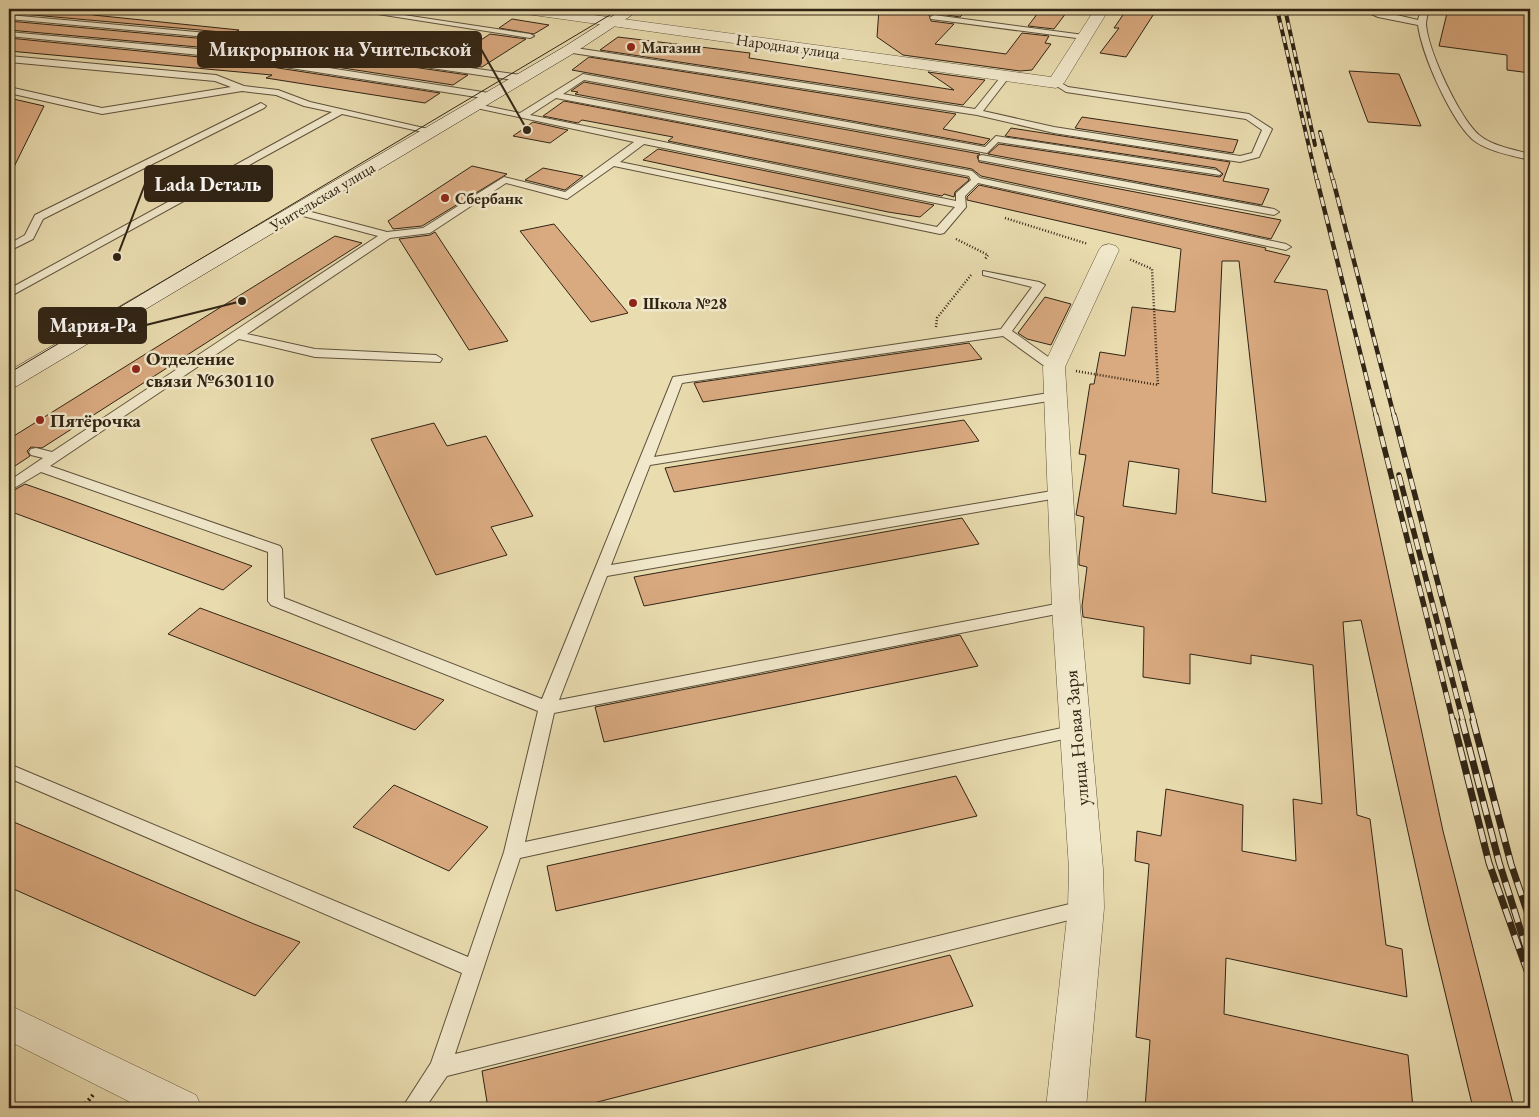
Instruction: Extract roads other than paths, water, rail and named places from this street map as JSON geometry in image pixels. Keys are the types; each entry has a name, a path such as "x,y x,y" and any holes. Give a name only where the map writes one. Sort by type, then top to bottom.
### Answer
{"street":[{"name":"Народная улица","path":"519,9 594,13 615,22 1056,83"},
{"name":"Учительская улица","path":"244,221 408,126 468,99 488,96 634,9"},
{"path":"1056,83 1102,9"},
{"name":"Учительская улица","path":"9,381 432,131 494,74 594,13"},
{"path":"1054,381 1109,250"},
{"name":"улица Новая Заря","path":"1054,381 1058,494 1086,869 1086,908 1066,1108"},
{"path":"9,1022 182,1108"}],"lane":[{"path":"350,9 530,36"},
{"path":"396,17 411,9"},
{"path":"1364,9 1381,15 1421,23"},
{"path":"1425,9 1421,23 1433,62 1453,104 1476,138 1530,157"},
{"path":"9,17 240,38 520,78"},
{"path":"934,17 1084,37"},
{"path":"9,34 220,54 468,99 522,116 962,205"},
{"path":"568,50 977,112 1054,130 1240,159 1256,155 1267,129 1249,117 1066,89 1056,83"},
{"path":"9,59 216,78 242,88 278,93 307,104 432,131"},
{"path":"522,116 583,76 1274,212"},
{"path":"977,112 1006,76"},
{"path":"9,90 102,111 242,88"},
{"path":"554,95 974,177 1286,247"},
{"path":"9,248 29,237 39,217 260,106"},
{"path":"9,294 341,111"},
{"path":"962,205 960,195 974,177 984,154 996,139 1216,173"},
{"path":"296,211 387,234 426,231 504,180 567,196 642,141"},
{"path":"612,163 940,231 962,205"},
{"path":"9,487 387,234"},
{"path":"413,1108 440,1068 513,852 547,708 678,380 1005,332 1039,285 982,268"},
{"path":"1005,332 1054,381"},
{"path":"237,335 315,353 436,359"},
{"path":"645,462 1054,381"},
{"path":"36,452 54,457"},
{"path":"40,467 275,550 276,601 547,708 1066,608"},
{"path":"602,572 1058,494"},
{"path":"513,852 1076,731"},
{"path":"9,771 473,968"},
{"path":"440,1068 1086,908"}],"tram line":[{"path":"9,373 620,9"}],"railway":[{"path":"1277,9 1317,181"},
{"path":"1285,9 1315,145"},
{"path":"1320,132 1333,181"},
{"path":"1317,180 1376,416"},
{"path":"1333,180 1394,416"},
{"path":"1376,415 1453,721"},
{"path":"1394,415 1474,721"},
{"path":"1399,475 1463,721"},
{"path":"1453,720 1489,863 1530,979"},
{"path":"1462,720 1499,862 1530,960"},
{"path":"1473,720 1511,864 1530,920"}],"place":[{"name":"Магазин","path":"631,47"},
{"name":"Микрорынок на Учительской","path":"527,130"},
{"name":"Сбербанк","path":"445,198"},
{"name":"Lada Dеталь","path":"117,257"},
{"name":"Мария-Ра","path":"242,301"},
{"name":"Школа №28","path":"633,303"},
{"name":"Отделение связи №630110","path":"136,369"},
{"name":"Пятёрочка","path":"40,420"}]}
